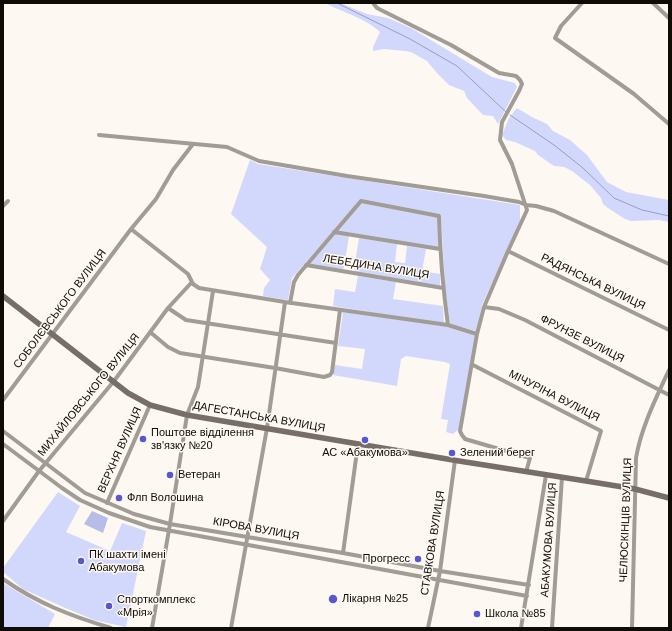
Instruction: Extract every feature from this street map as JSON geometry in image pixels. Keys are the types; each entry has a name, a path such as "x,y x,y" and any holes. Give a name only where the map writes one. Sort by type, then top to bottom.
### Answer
{"street":[{"path":"373,3 377,8 451,45 499,73 516,76 522,84 502,122 500,140 512,164 527,210 525,218 508,251 484,307 460,431 465,439 530,458 526,472"},
{"path":"582,3 562,26 555,38 634,94 669,124"},
{"path":"653,3 669,18"},
{"path":"99,135 227,147 259,161 519,202 554,211 669,264"},
{"name":"СОБОЛЄВСЬКОГО ВУЛИЦЯ","path":"3,400 51,334 131,229 156,199 173,170 193,144"},
{"path":"3,206 8,201"},
{"path":"232,628 267,428 280,334 287,302 298,274 361,201 439,216 443,288 448,326"},
{"path":"131,229 188,274 192,282 199,288 448,326 478,334"},
{"path":"334,232 440,249"},
{"name":"РАДЯНСЬКА ВУЛИЦЯ","path":"508,251 669,330"},
{"name":"ЛЕБЕДИНА ВУЛИЦЯ","path":"306,265 443,288"},
{"name":"МИХАЙЛОВСЬКОГО ВУЛИЦЯ","path":"3,521 39,470 114,381 168,308 192,282"},
{"path":"152,628 187,415 198,387 213,291"},
{"name":"ДАГЕСТАНСЬКА ВУЛИЦЯ","path":"3,296 114,381 128,394 150,405 187,415 635,489 669,498"},
{"name":"ФРУНЗЕ ВУЛИЦЯ","path":"484,307 499,309 525,320 669,395"},
{"path":"168,308 186,320 336,343"},
{"path":"150,332 168,347 180,353 324,377 330,375 332,372 340,310"},
{"name":"МІЧУРІНА ВУЛИЦЯ","path":"473,365 601,431 586,481"},
{"name":"ЧЕЛЮСКІНЦІВ ВУЛИЦЯ","path":"632,628 635,470 638,445 669,370"},
{"name":"ВЕРХНЯ ВУЛИЦЯ","path":"107,503 150,405"},
{"name":"КІРОВА ВУЛИЦЯ","path":"3,431 85,493 134,514 170,524 529,585"},
{"name":"КІРОВА ВУЛИЦЯ","path":"3,444 62,488 93,506 131,522 169,531 527,596"},
{"path":"343,553 358,444"},
{"name":"СТАВКОВА ВУЛИЦЯ","path":"428,628 440,571 455,460"},
{"path":"521,628 546,475"},
{"name":"АБАКУМОВА ВУЛИЦЯ","path":"552,628 562,477"},
{"path":"3,579 44,604 111,628"}],"shaded area":[{"path":"325,3 340,3 367,14 388,18 411,28 492,77 515,83 517,87 498,124 493,116 483,115 467,98 464,91 449,85 427,61 411,52 384,49 373,51 373,47 380,32 375,27"},
{"path":"517,108 547,124 553,131 570,140 587,155 607,182 626,192 669,200 669,222 659,220 631,221 625,219 603,204 601,198 590,185 572,171 564,167 554,166 538,155 535,151 515,142 506,140 502,135 509,118"},
{"path":"250,160 258,164 520,205 520,221 482,305 476,331 450,324 445,287 441,215 361,200 292,278 288,300 263,296 264,288 270,280 260,269 267,247 231,214"},
{"path":"361,203 438,217 439,248 336,231"},
{"path":"334,233 349,236 344,268 342,269 308,264"},
{"path":"359,238 397,244 395,262 405,263 407,246 426,249 422,271 440,274 440,286 356,272 354,269"},
{"path":"358,276 396,282 393,299 443,306 444,322 442,324 333,306 335,289 355,292"},
{"path":"343,312 446,326 476,335 459,429 453,434 446,432 448,420 441,419 450,364 406,356 401,359 397,386 333,375 335,365 362,369 365,349 338,346"},
{"path":"58,492 80,506 66,532 110,551 122,523 146,531 126,627 94,620 63,607 23,589 3,572 3,568"},
{"path":"92,511 108,518 103,533 84,524"},
{"path":"3,583 55,614 48,628 3,628"}],"waterway":[{"path":"337,3 410,39 457,66 506,112"},
{"path":"510,115 554,145 583,168 614,198 642,210 669,216"}],"place":[{"name":"Поштове відділення зв'язку №20","path":"143,439"},
{"name":"АС «Абакумова»","path":"365,440"},
{"name":"Зелений берег","path":"452,453"},
{"name":"Ветеран","path":"170,475"},
{"name":"Флп Волошина","path":"119,498"},
{"name":"Прогресс","path":"418,559"},
{"name":"ПК шахти імені Абакумова","path":"81,561"},
{"name":"Лікарня №25","path":"333,599"},
{"name":"Спорткомплекс «Мрія»","path":"109,606"},
{"name":"Школа №85","path":"477,614"}]}
